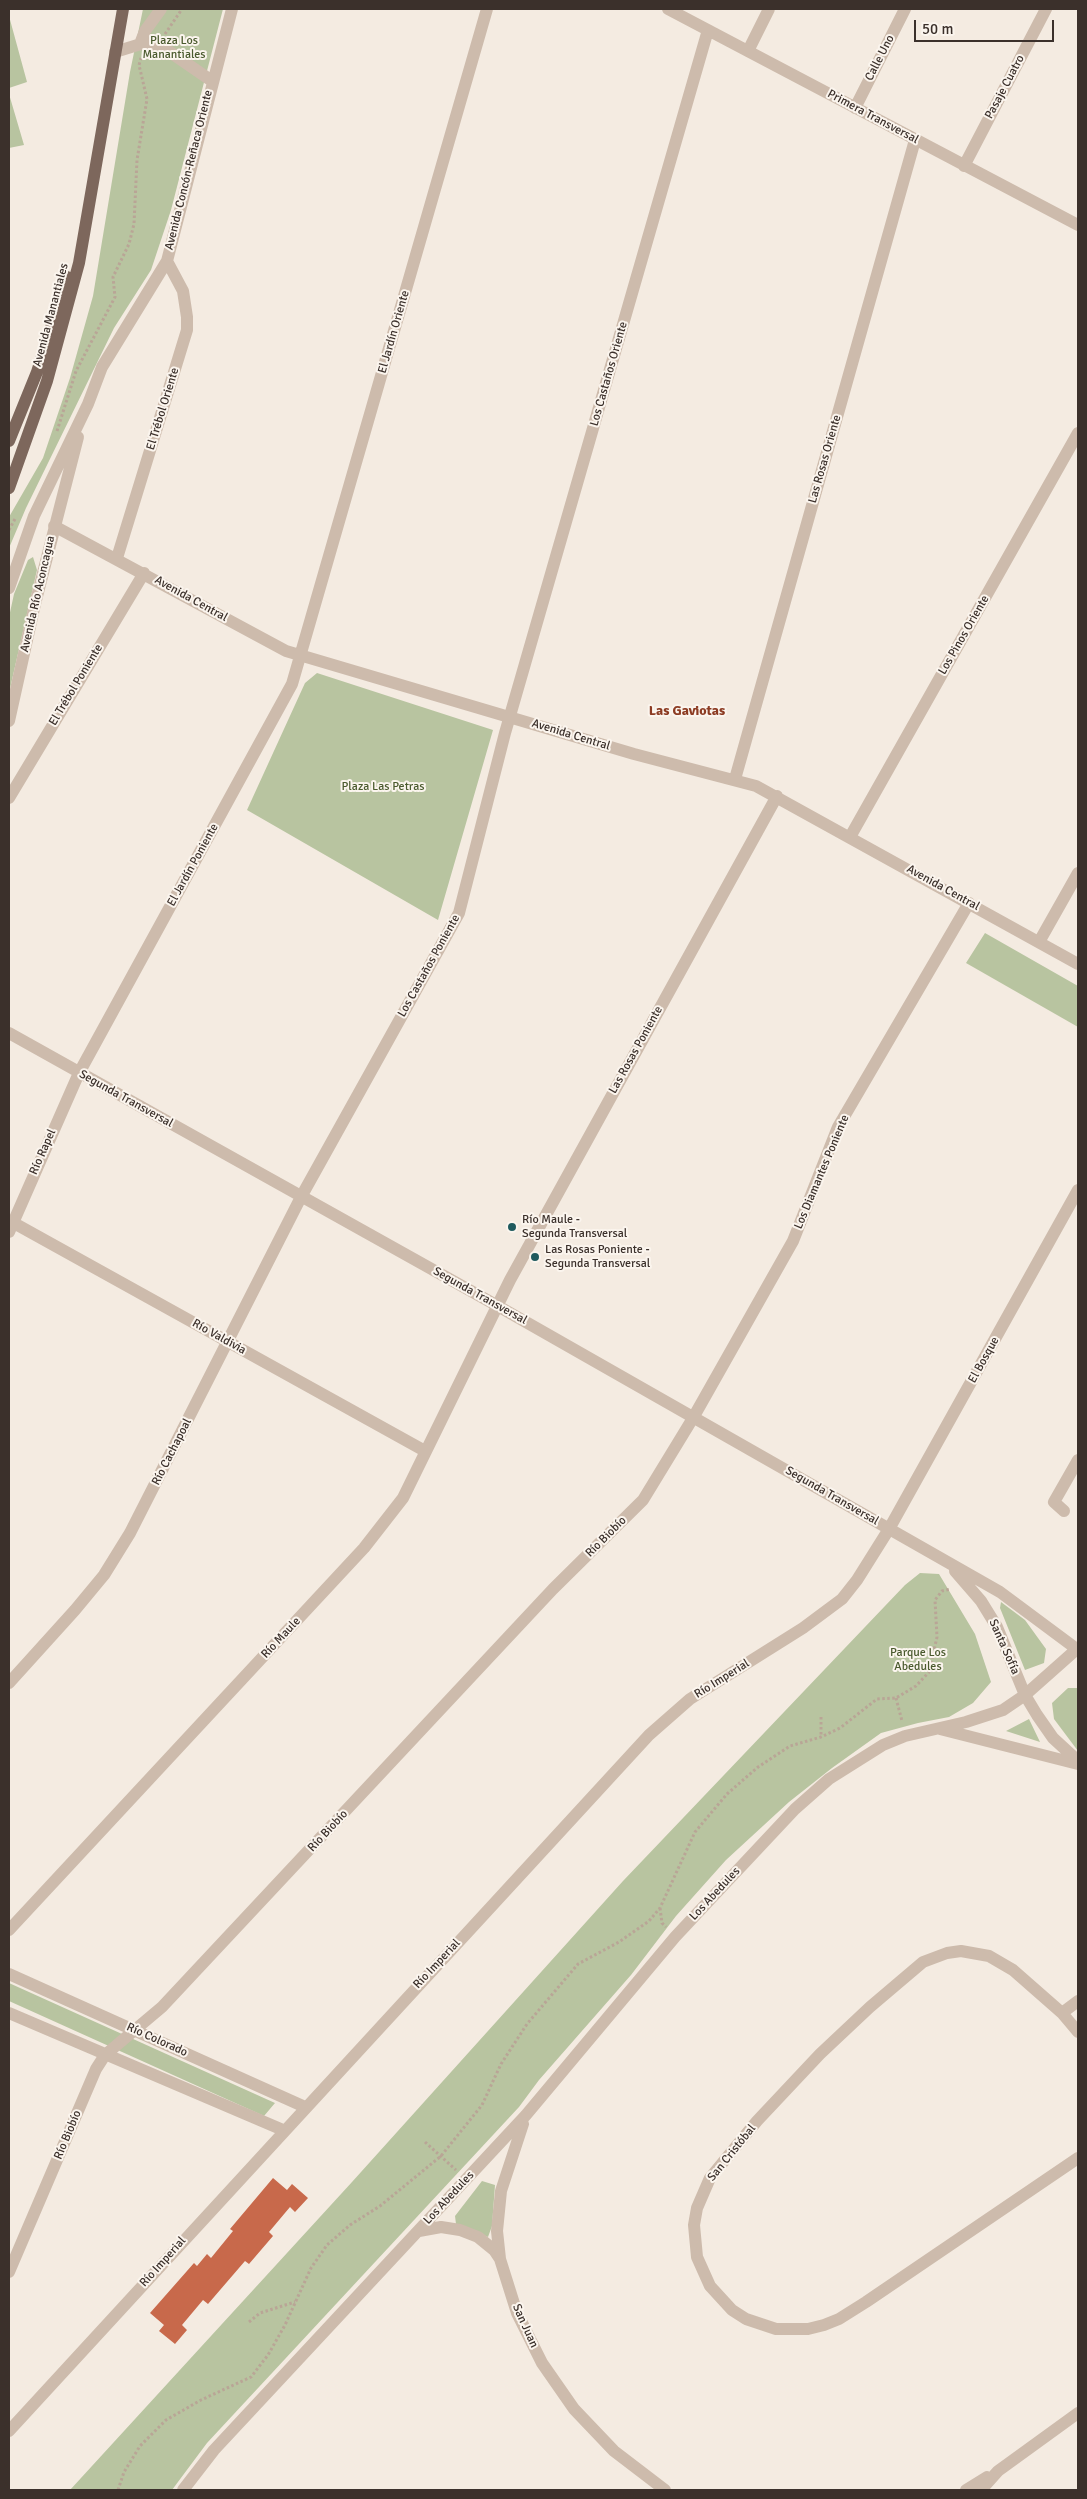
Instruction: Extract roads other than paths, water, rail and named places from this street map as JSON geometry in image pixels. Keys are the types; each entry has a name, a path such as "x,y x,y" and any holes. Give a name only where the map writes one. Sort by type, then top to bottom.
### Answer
{"main road":[{"name":"Avenida Manantiales","path":"9,488 48,381 79,264 123,9"},
{"name":"Avenida Manantiales","path":"9,441 52,330 100,144"}],"street":[{"path":"142,43 145,31 160,9"},
{"name":"Avenida Concón-Reñaca Oriente","path":"34,516 88,404 113,346 166,261 232,9"},
{"name":"El Jardín Oriente","path":"301,654 488,9"},
{"name":"Primera Transversal","path":"668,9 964,166 1078,223"},
{"path":"748,51 769,9"},
{"name":"Calle Uno","path":"855,108 906,9"},
{"name":"Pasaje Cuatro","path":"964,166 1046,9"},
{"name":"Los Castaños Oriente","path":"511,717 708,30"},
{"path":"115,52 142,43 167,50 212,81"},
{"name":"Las Rosas Oriente","path":"735,779 915,140"},
{"name":"El Trébol Oriente","path":"117,558 186,330 187,310 183,291 166,261"},
{"name":"Avenida Concón-Reñaca Oriente","path":"54,526 88,404"},
{"name":"Los Pinos Oriente","path":"850,837 1078,433"},
{"name":"Avenida Río Aconcagua","path":"9,588 34,516"},
{"name":"Avenida Central","path":"54,526 144,572 286,651 634,754 735,779 777,796 1078,964"},
{"name":"Avenida Río Aconcagua","path":"9,721 54,526"},
{"name":"El Trébol Poniente","path":"9,798 144,572"},
{"name":"El Jardín Poniente","path":"79,1073 292,684 301,654"},
{"name":"Los Castaños Poniente","path":"302,1197 459,913 504,733 511,717"},
{"name":"Las Rosas Poniente","path":"496,1305 777,796"},
{"path":"1039,942 1078,873"},
{"name":"Los Diamantes Poniente","path":"693,1418 793,1240 838,1127 969,903"},
{"name":"Segunda Transversal","path":"9,1033 496,1305 949,1563"},
{"name":"Río Rapel","path":"11,1227 79,1073"},
{"name":"El Bosque","path":"889,1529 1078,1190"},
{"name":"Río Cachapoal","path":"9,1684 104,1575 130,1533 302,1197"},
{"name":"Río Valdivia","path":"11,1227 229,1342 425,1451"},
{"name":"Río Maule","path":"9,1930 364,1548 403,1498 496,1305"},
{"name":"Río Biobío","path":"9,2272 96,2069 105,2055 162,2008 553,1589 643,1500 693,1418"},
{"path":"1064,1510 1054,1502 1078,1460"},
{"name":"Río Imperial","path":"9,2431 14,2417 305,2108 649,1735 690,1699 830,1610 857,1580 889,1529"},
{"path":"949,1563 1000,1592 1078,1649"},
{"name":"Santa Sofía","path":"949,1563 969,1586 997,1626 1025,1695 1053,1738 1078,1763"},
{"name":"Los Abedules","path":"183,2490 214,2450 526,2115 675,1937 795,1809 829,1779 883,1745 905,1736 940,1729 1003,1710 1025,1695 1078,1649"},
{"path":"940,1729 954,1734 1078,1763"},
{"name":"San Cristóbal","path":"1078,2032 1062,2013 1013,1970 989,1956 961,1951 947,1953 923,1962 870,2007 814,2060 757,2121 710,2178 697,2208 694,2225 697,2257 710,2286 732,2310 746,2318 776,2329 808,2329 824,2326 866,2302 1078,2158"},
{"name":"Río Colorado","path":"9,1974 305,2108"},
{"path":"1062,2013 1078,2001"},
{"path":"9,2013 283,2130"},
{"name":"San Juan","path":"526,2115 517,2135 501,2191 497,2231 500,2259 518,2312 542,2363 558,2387 593,2431 614,2451 665,2490"},
{"name":"Los Abedules","path":"419,2230 441,2227 460,2230 478,2237 494,2250 500,2259"},
{"path":"966,2490 998,2470 1078,2413"},
{"path":"981,2490 998,2470"}],"place":[{"name":"Río Maule - Segunda Transversal","path":"512,1227"},
{"name":"Las Rosas Poniente - Segunda Transversal","path":"535,1257"}],"district":[{"name":"Las Gaviotas","path":"687,711"}],"park label":[{"name":"Plaza Los Manantiales","path":"174,48"},
{"name":"Plaza Las Petras","path":"383,787"},
{"name":"Parque Los Abedules","path":"918,1660"}]}
